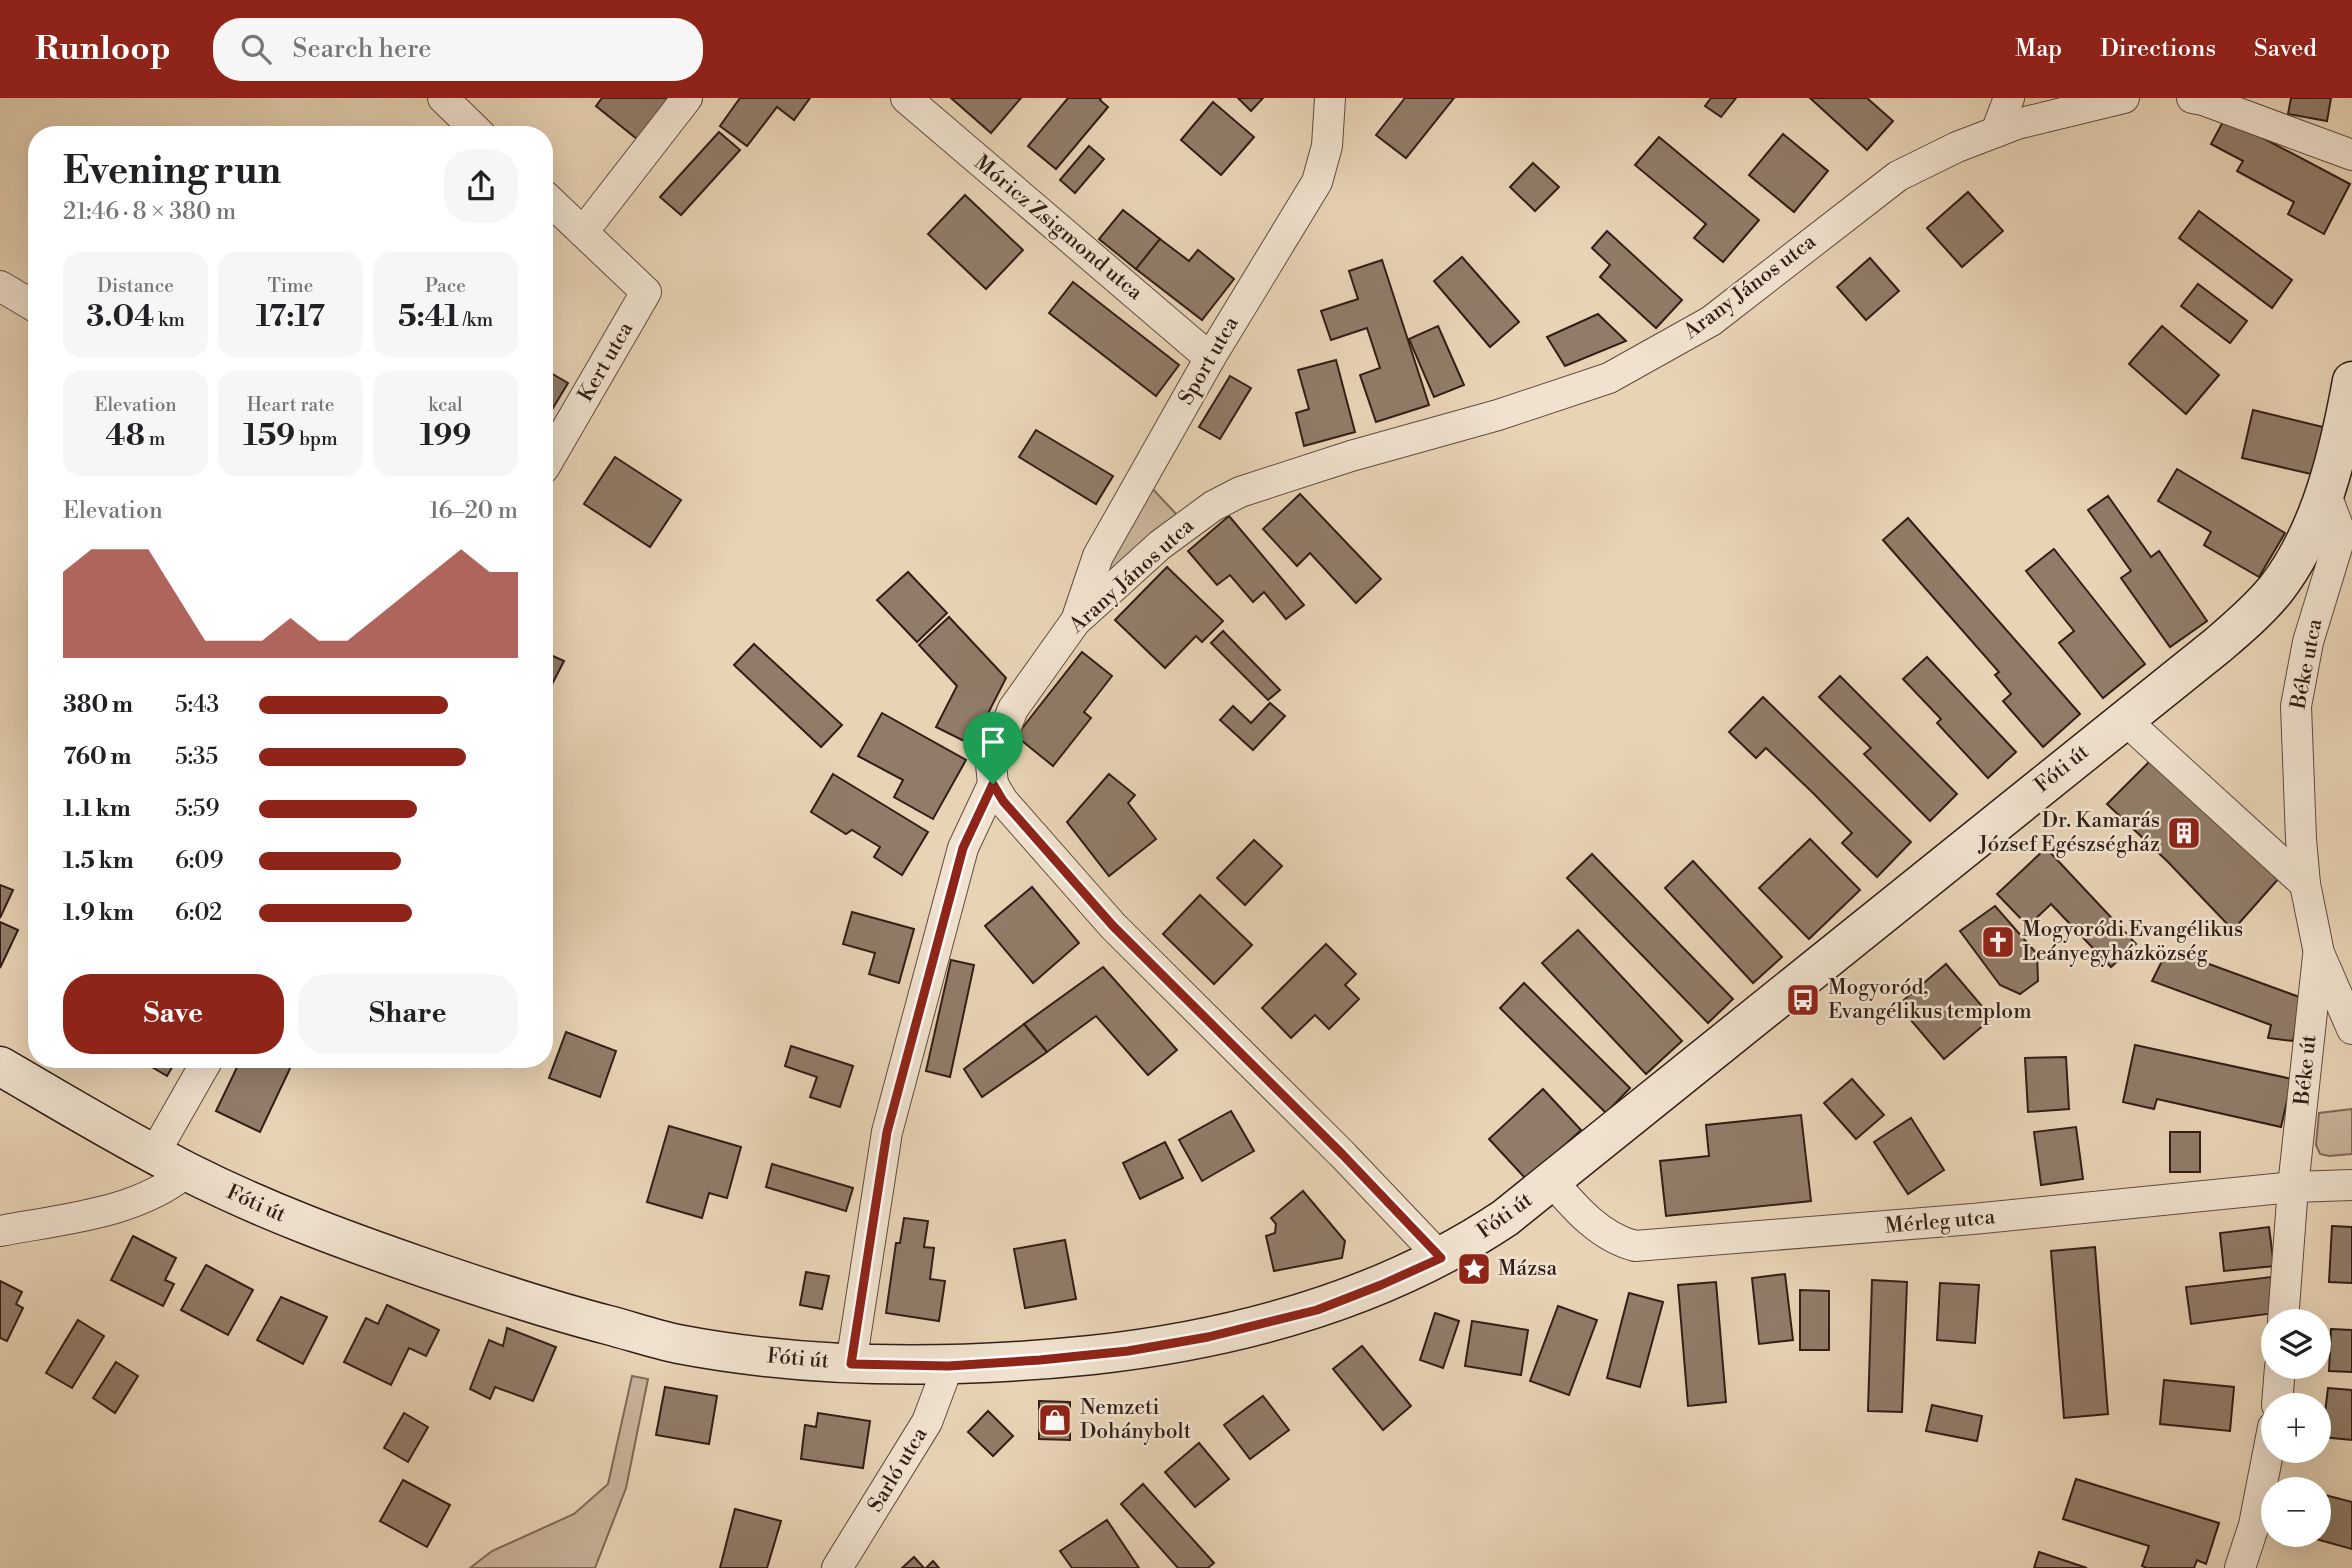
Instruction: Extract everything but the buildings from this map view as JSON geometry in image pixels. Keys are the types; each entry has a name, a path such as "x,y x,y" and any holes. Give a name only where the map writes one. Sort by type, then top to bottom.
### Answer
{"main road":[{"name":"Fóti út","path":"0,1066 187,1172 311,1228 545,1308 677,1344 851,1364 948,1366 1128,1351 1208,1337 1317,1310 1441,1258 1505,1218 2218,645 2274,591 2292,566 2325,492 2342,434 2352,381"}],"street":[{"path":"443,98 472,126"},
{"path":"553,204 583,232 687,98"},
{"name":"Móricz Zsigmond utca","path":"906,98 1210,358"},
{"name":"Sport utca","path":"1075,622 1098,556 1210,358 1317,182 1327,146 1330,98"},
{"path":"1996,132 2009,98"},
{"name":"Arany János utca","path":"851,1364 887,1132 963,848 993,784 991,764 1013,709 1075,622 1160,545 1213,506 1240,492 1351,456 1498,415 1609,378 1711,321 1898,176 1957,147 2017,124 2124,98"},
{"path":"2192,98 2352,155"},
{"name":"Kert utca","path":"553,452 646,292 583,232"},
{"path":"0,286 28,303"},
{"name":"Béke utca","path":"2305,884 2296,706 2308,642 2341,534 2325,492"},
{"path":"2124,719 2305,884"},
{"path":"993,784 1003,801 1113,926 1342,1154 1441,1258"},
{"name":"Béke út","path":"2305,884 2319,953 2352,1029"},
{"name":"Béke út","path":"2284,1309 2293,1187 2319,953"},
{"path":"154,1154 203,1068"},
{"path":"0,1231 90,1214 151,1197 187,1172"},
{"name":"Mérleg utca","path":"1552,1181 1592,1223 1616,1241 1634,1246 1973,1219 2293,1187 2352,1185"},
{"name":"Sarló utca","path":"836,1568 927,1422 948,1366"},
{"path":"2240,1568 2254,1525 2266,1463"}],"shaded area":[{"path":"1149,485 1179,517 1091,596"},
{"path":"2352,1109 2352,1154 2320,1154 2316,1145 2319,1113"},
{"path":"632,1376 648,1379 626,1488 595,1568 470,1568 492,1551 574,1514 608,1484"}],"place":[{"name":"Dr. Kamarás József Egészségház","path":"2184,833"},
{"name":"Mogyoródi Evangélikus Leányegyházközség","path":"1998,942"},
{"name":"Mogyoród, Evangélikus templom","path":"1803,1000"},
{"name":"Mázsa","path":"1474,1269"},
{"name":"Nemzeti Dohánybolt","path":"1055,1420"}],"route":[{"path":"993,784 1003,801 1113,926 1342,1154 1441,1258 1317,1310 1208,1337 1128,1351 1040,1360 948,1366 851,1364 887,1132 963,848 993,784"}]}
